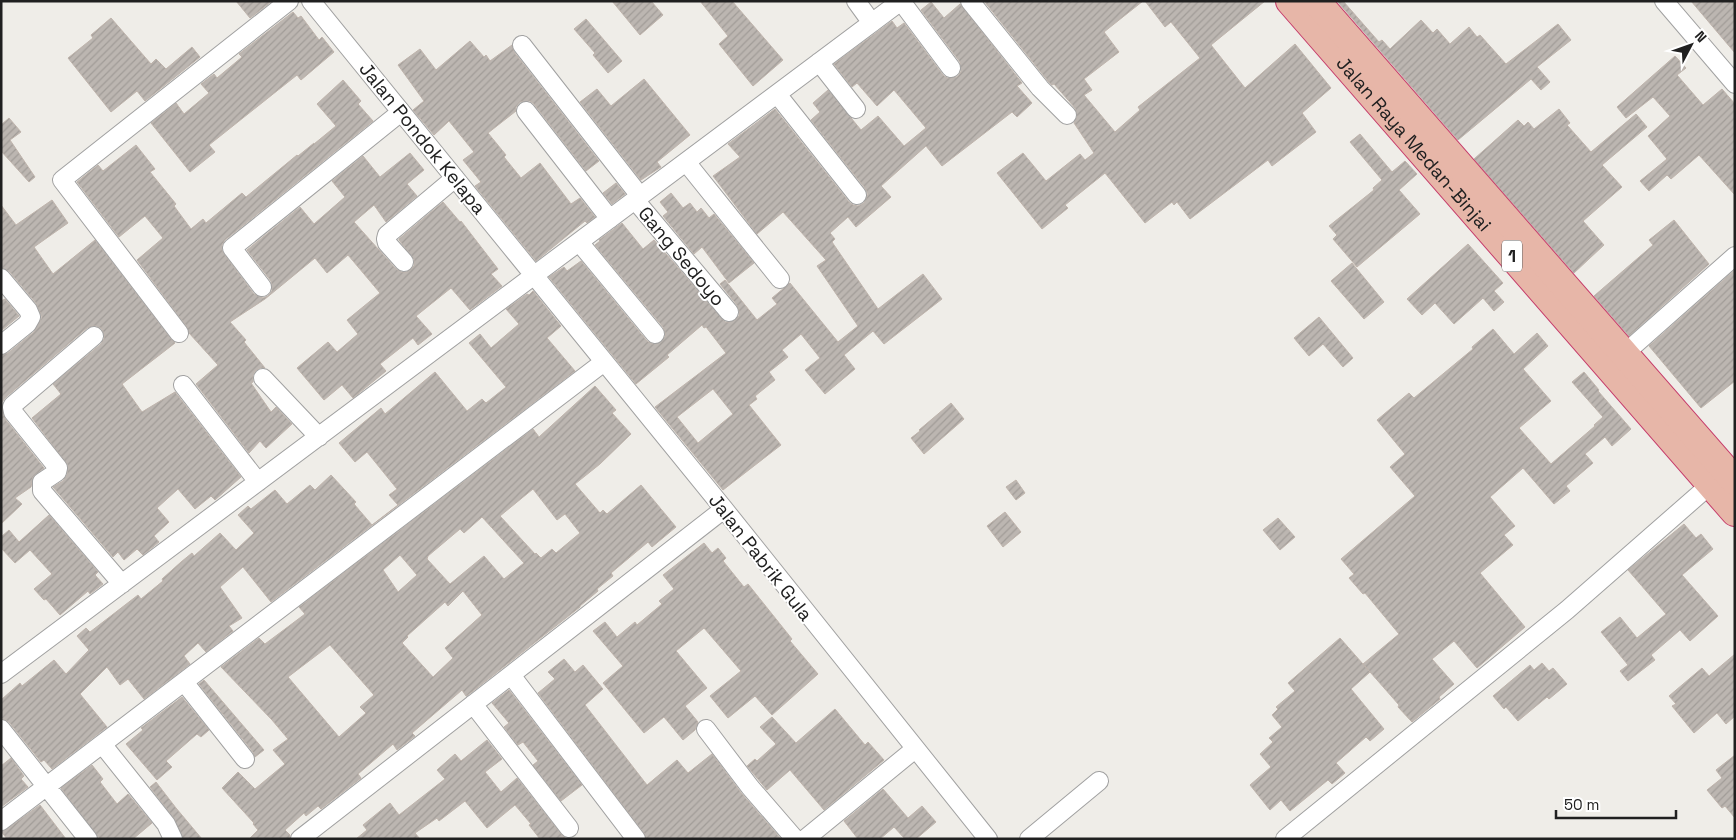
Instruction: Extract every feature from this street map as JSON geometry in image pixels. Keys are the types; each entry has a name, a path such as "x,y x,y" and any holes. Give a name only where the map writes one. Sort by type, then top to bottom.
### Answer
{"highway":[{"name":"Jalan Raya Medan-Binjai","path":"1290,1 1723,482"},
{"name":"Jalan Raya Medan-Binjai","path":"1316,1 1624,354 1723,482 1735,512"}],"street":[{"path":"178,333 62,180 289,1"},
{"name":"Jalan Pondok Kelapa","path":"311,1 534,276"},
{"path":"856,1 872,23"},
{"path":"1,674 901,1 952,68"},
{"path":"970,1 1040,88 1067,115"},
{"path":"1664,1 1735,84"},
{"name":"Gang Sedoyo","path":"522,45 638,198 729,312"},
{"path":"819,62 856,109"},
{"path":"777,94 857,195"},
{"path":"526,111 610,219"},
{"path":"262,286 232,248 401,112"},
{"path":"686,162 780,279"},
{"path":"404,262 387,243 387,235 455,178"},
{"path":"579,242 655,334"},
{"path":"1624,354 1735,256"},
{"name":"Jalan Pabrik Gula","path":"534,276 724,509 988,839"},
{"path":"1,278 28,310 31,317 27,324 1,345"},
{"path":"94,336 13,404 12,408 13,412 58,468 57,472 42,482 42,491 122,584"},
{"path":"1,822 604,362"},
{"path":"263,378 319,437"},
{"path":"183,385 258,482"},
{"path":"1285,839 1723,482"},
{"path":"300,839 724,509"},
{"path":"511,675 636,839"},
{"path":"184,682 245,759"},
{"path":"473,704 569,828"},
{"path":"1,730 88,839"},
{"path":"706,730 750,787 795,839"},
{"path":"102,744 166,824 173,839"},
{"path":"805,839 915,749"},
{"path":"1028,839 1099,781"}],"building":[{"path":"236,1 272,1 250,18"},
{"path":"612,1 651,1 663,15 640,35"},
{"path":"700,1 732,1 783,60 753,86 719,44 728,36"},
{"path":"984,1 1143,1 1104,32 1119,52 1084,79 1092,90 1084,95 1115,132 1140,110 1138,107 1200,58 1171,22 1165,27 1145,1 1265,1 1211,45 1245,88 1295,44 1331,88 1302,113 1316,132 1272,166 1268,160 1190,219 1177,202 1174,205 1172,202 1145,223 1105,173 1065,205 1068,208 1042,229 997,173 1023,153 1046,181 1080,154 1085,160 1094,153 1074,123 1077,117 1075,108 1054,84 1052,85 1048,81"},
{"path":"1337,1 1343,1 1379,42 1382,40 1390,49 1421,20 1433,33 1437,29 1450,44 1469,27 1477,37 1480,35 1506,64 1558,24 1571,40 1537,67 1550,82 1541,90 1531,79 1458,140"},
{"path":"1691,1 1735,1 1735,53"},
{"path":"931,2 944,18 960,4 1022,83 1017,86 1032,103 1017,117 1012,112 942,166 926,146 881,186 891,197 856,227 848,217 830,233 835,239 832,242 878,309 923,274 942,299 884,344 873,331 844,355 855,369 825,394 805,370 820,358 801,334 782,350 788,357 769,372 775,380 755,396 757,399 749,405 781,445 723,490 655,407 726,353 706,327 704,328 702,325 667,355 669,357 636,384 549,277 564,267 567,271 581,261 647,341 652,344 661,342 665,337 663,327 595,245 622,223 643,249 654,240 725,322 735,320 739,316 739,311 737,305 720,284 725,280 757,320 777,304 772,298 790,283 838,342 858,326 817,266 826,260 783,212 757,234 713,176 740,157 728,144 775,109 849,202 858,206 864,203 868,194 865,188 811,120 820,112 813,103 828,90 861,130 878,116 904,146 926,128 894,90 877,106 857,83 852,87 834,64 892,21 897,28 904,23 943,75 947,78 957,77 961,72 960,62 921,10","holes":["713,389 733,414 698,443 677,417"]},
{"path":"293,12 298,18 301,16 319,40 322,37 334,52 301,80 297,75 209,145 215,152 190,172 151,123 176,103 184,114 209,93 201,84 214,74 217,78 242,57 239,54"},
{"path":"111,18 151,64 156,59 166,69 192,47 200,57 145,101 137,91 111,112 68,58 93,38 91,35"},
{"path":"586,19 622,61 608,73 593,55 595,53 574,29"},
{"path":"470,41 490,61 512,45 514,52 599,161 586,171 530,101 520,102 516,107 516,111 488,133 506,155 504,157 521,178 540,163 571,204 580,198 595,217 587,223 585,221 536,261 475,186 481,182 463,160 474,152 449,121 434,135 413,110 424,101 398,65 420,49 436,70"},
{"path":"1675,56 1686,68 1677,75 1703,105 1722,89 1735,104 1735,195 1699,155 1671,179 1667,175 1649,191 1640,181 1667,159 1648,136 1670,116 1653,97 1626,118 1617,107"},
{"path":"644,79 690,135 657,162 661,167 641,180 580,102 597,89 611,106"},
{"path":"343,80 361,101 358,104 373,121 225,240 222,245 224,254 254,294 263,298 268,296 272,291 271,281 247,250 300,207 314,224 345,197 332,181 363,156 380,177 410,153 424,170 407,184 417,196 386,222 374,205 354,222 396,269 401,272 407,272 414,266 414,259 399,239 443,202 461,221 498,269 491,274 502,286 470,310 451,288 416,316 432,334 418,345 413,338 380,364 386,371 353,398 342,385 324,400 297,368 328,342 337,352 358,334 347,320 380,293 348,255 327,273 315,258 265,299 230,322 246,340 244,342 265,368 255,371 253,382 251,383 271,412 276,407 292,424 266,448 260,441 249,453 196,384 218,365 189,333 187,327 137,260 163,238 145,216 119,237 77,182 98,165 103,171 136,145 155,169 150,172 176,204 174,206 191,229 203,219 206,223 242,193 246,197 336,126 317,104"},
{"path":"1559,109 1570,123 1567,125 1591,152 1636,114 1647,127 1602,165 1622,187 1583,221 1604,245 1574,273 1474,159 1518,120 1524,126 1528,122 1534,129"},
{"path":"9,118 21,132 10,140 35,177 29,182 1,151 1,125"},
{"path":"1360,134 1392,172 1405,161 1417,174 1399,190 1420,214 1357,267 1333,239 1337,235 1329,226 1374,190 1373,188 1382,180 1350,142"},
{"path":"616,183 625,194 612,204 603,193"},
{"path":"671,193 683,208 690,203 697,212 701,208 709,218 714,214 754,263 729,283 702,247 694,254 663,216 668,212 660,202"},
{"path":"52,200 68,223 34,247 53,274 95,240 175,343 122,384 142,412 175,392 241,477 215,500 211,496 195,509 178,489 157,508 169,522 154,536 159,542 143,555 137,549 124,560 118,552 113,557 53,487 63,481 67,475 68,465 32,418 61,394 53,384 101,344 104,334 102,329 97,326 87,328 2,402 5,419 44,468 33,477 31,487 15,498 22,504 1,524 1,355 8,353 34,332 42,317 36,303 9,271 1,268 1,205 16,225"},
{"path":"1674,220 1709,264 1629,336 1594,296 1653,245 1649,240"},
{"path":"1468,244 1503,283 1494,291 1504,302 1494,311 1483,298 1454,324 1435,303 1422,315 1407,299"},
{"path":"1352,263 1384,302 1364,319 1331,281"},
{"path":"1735,270 1735,381 1701,408 1649,346"},
{"path":"533,291 561,326 547,338 575,371 271,602 243,567 220,587 242,618 229,626 233,631 206,652 198,643 184,656 190,664 144,699 128,679 120,685 107,667 80,694 107,727 52,769 44,760 41,762 9,722 1,718 1,700 20,683 22,686 54,660 66,674 89,650 77,636 86,628 90,632 138,595 141,599 163,581 162,579 181,562 192,553 194,556 220,533 236,550 254,533 238,515 248,506 251,509 275,490 287,504 310,485 315,490 331,475 356,502 354,504 372,525 398,505 389,495 397,489 367,452 355,462 339,443 381,408 385,414 435,372 467,411 482,399 486,403 506,387 469,343 480,334 491,348 519,324 506,309"},
{"path":"5,299 19,316 1,331 1,301"},
{"path":"1319,317 1353,358 1343,367 1323,344 1309,356 1294,338"},
{"path":"1493,329 1514,354 1537,333 1548,346 1523,369 1551,401 1519,428 1551,464 1603,417 1572,382 1584,372 1631,429 1612,446 1605,437 1585,454 1593,463 1566,486 1570,491 1554,504 1523,468 1490,497 1515,526 1504,535 1513,545 1480,573 1525,627 1477,668 1454,641 1432,659 1454,684 1439,697 1440,699 1412,722 1363,664 1399,634 1365,593 1363,594 1349,578 1354,574 1341,559 1415,496 1390,467 1405,454 1377,420 1409,393 1414,398 1473,349 1472,347"},
{"path":"595,386 616,410 612,413 631,434 600,464 575,484 600,513 603,510 607,514 641,485 676,527 652,547 648,542 611,573 613,576 580,607 468,695 466,696 462,690 412,733 415,736 397,750 393,744 358,774 361,778 321,809 318,806 306,816 304,813 285,830 290,835 290,839 249,839 258,830 254,823 222,788 238,772 255,789 285,764 273,750 288,739 221,667 259,638 265,644 305,614 299,607 533,429 539,437","holes":["533,489 557,520 565,514 580,533 556,553 552,549 541,558 500,516","482,517 524,563 504,579 484,556 450,584 427,559 428,556 460,529 464,533","400,555 417,575 398,592 383,570","463,591 482,615 445,648 453,658 433,677 402,643 407,636 445,602 448,606","330,645 374,695 360,707 366,713 339,737 288,677"]},
{"path":"951,403 964,419 924,454 911,438"},
{"path":"1016,480 1025,493 1016,500 1006,487"},
{"path":"1005,512 1021,532 1003,547 987,526"},
{"path":"49,515 98,572 95,575 103,584 90,594 88,591 60,615 34,589 52,574 30,550 15,563 1,548 1,537 9,530 19,542"},
{"path":"1278,518 1295,537 1280,550 1263,530"},
{"path":"1684,524 1696,538 1701,534 1713,549 1682,575 1718,616 1690,641 1680,630 1651,655 1655,660 1628,681 1620,671 1628,665 1601,632 1620,617 1637,638 1666,614 1628,570"},
{"path":"704,543 712,553 718,548 726,558 723,561 744,587 748,584 792,639 790,641 818,674 772,715 755,696 728,718 710,696 741,671 704,628 676,651 707,688 685,706 698,722 695,730 683,740 664,717 644,733 603,683 623,666 593,631 605,622 617,637 635,622 637,625 662,604 659,601 674,589 663,575"},
{"path":"1340,638 1370,672 1351,689 1384,729 1370,741 1366,737 1336,763 1345,773 1332,784 1328,780 1290,811 1281,800 1270,810 1250,785 1271,767 1260,754 1273,742 1269,738 1282,727 1272,715 1278,709 1276,707 1295,691 1288,683"},
{"path":"1735,654 1735,716 1726,724 1717,713 1694,733 1672,706 1676,704 1669,696 1702,668 1709,676"},
{"path":"564,659 575,672 583,665 603,689 585,705 647,785 677,760 688,773 712,754 742,794 781,839 646,839 644,833 538,693 555,679 548,672"},
{"path":"1542,663 1549,671 1553,668 1567,684 1549,699 1547,697 1518,721 1493,696 1530,665 1534,670"},
{"path":"204,680 264,750 255,757 199,684"},
{"path":"509,690 582,785 561,801 533,765 538,761 523,742 518,745 504,727 509,723 492,703"},
{"path":"182,697 209,730 201,737 197,734 166,761 172,767 157,780 126,744 143,730 141,728"},
{"path":"835,709 865,745 868,742 884,760 824,810 790,770 767,790 747,766 755,759 757,761 776,744 760,727 772,717 796,743"},
{"path":"487,740 502,759 485,772 501,792 517,778 561,834 565,838 571,839 540,839 529,825 531,824 515,805 487,828 465,801 439,821 437,818 415,833 420,839 356,839 367,830 363,825 390,803 399,815 445,779 437,770 455,754 461,761"},
{"path":"1735,755 1735,818 1725,806 1722,808 1707,790 1722,778 1716,770"},
{"path":"11,758 24,776 21,779 28,787 1,807 1,766"},
{"path":"92,765 103,779 100,782 117,804 128,794 152,823 133,839 100,839 61,788"},
{"path":"156,782 202,839 183,839 174,818 150,787"},
{"path":"883,789 908,818 922,806 936,822 916,839 905,839 894,827 880,839 858,839 844,821"},
{"path":"40,805 66,839 7,839 1,831 7,829"}]}
